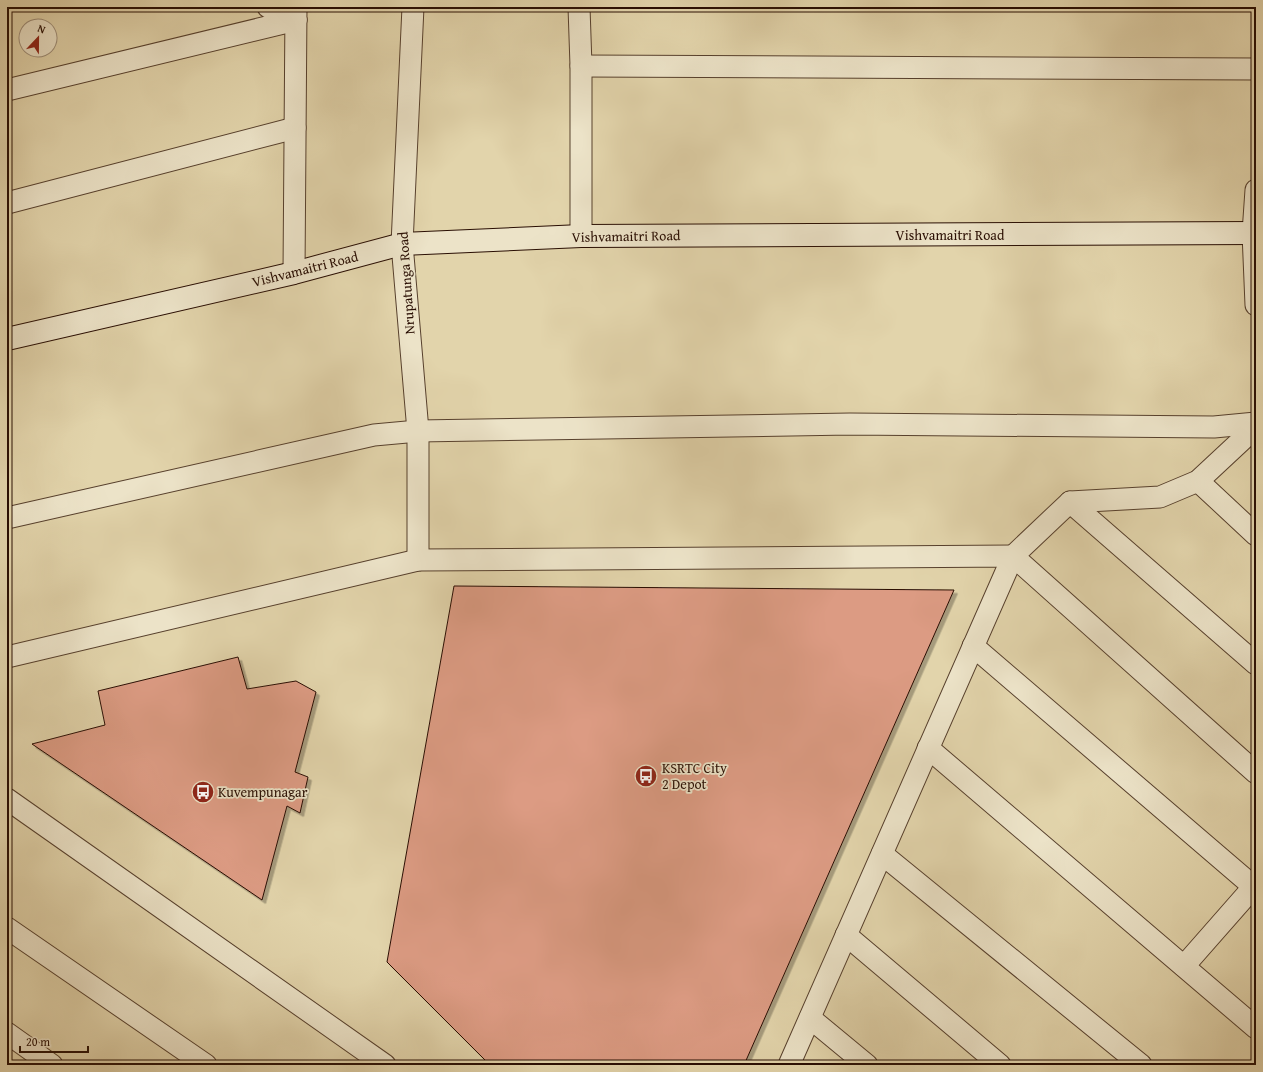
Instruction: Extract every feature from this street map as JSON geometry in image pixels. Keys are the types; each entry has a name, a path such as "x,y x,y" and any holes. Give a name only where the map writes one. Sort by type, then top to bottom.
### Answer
{"street":[{"path":"268,7 296,14"},
{"name":"Nrupatunga Road","path":"413,7 402,244 418,431 418,560"},
{"path":"579,7 581,66 581,236"},
{"path":"7,90 296,14"},
{"path":"294,273 296,14"},
{"path":"581,66 1256,69"},
{"path":"7,203 294,128"},
{"path":"1256,190 1256,305"},
{"name":"Vishvamaitri Road","path":"7,339 294,273 402,244 581,236 1255,233"},
{"path":"7,518 374,435 418,431 850,424 1214,427 1256,423"},
{"path":"789,1065 1012,556 1070,502 1160,497 1198,481 1256,426"},
{"path":"1198,481 1256,535"},
{"path":"1070,502 1256,664"},
{"path":"7,657 418,560 1012,556 1256,773"},
{"path":"973,646 1255,885 1184,966"},
{"path":"928,748 1256,1028"},
{"path":"7,798 385,1065"},
{"path":"882,854 1141,1065"},
{"path":"7,928 206,1065"},
{"path":"846,935 1000,1065"},
{"path":"810,1018 867,1065"},
{"path":"7,1033 52,1065"}],"building":[{"name":"KSRTC City 2 Depot","path":"454,586 954,590 744,1065 490,1065 387,962"},
{"name":"Kuvempunagar","path":"238,657 247,689 296,681 316,692 295,772 308,777 300,813 287,806 262,900 32,744 105,725 98,691"}],"place":[{"name":"KSRTC City 2 Depot","path":"646,776"},
{"name":"Kuvempunagar","path":"203,792"}]}
